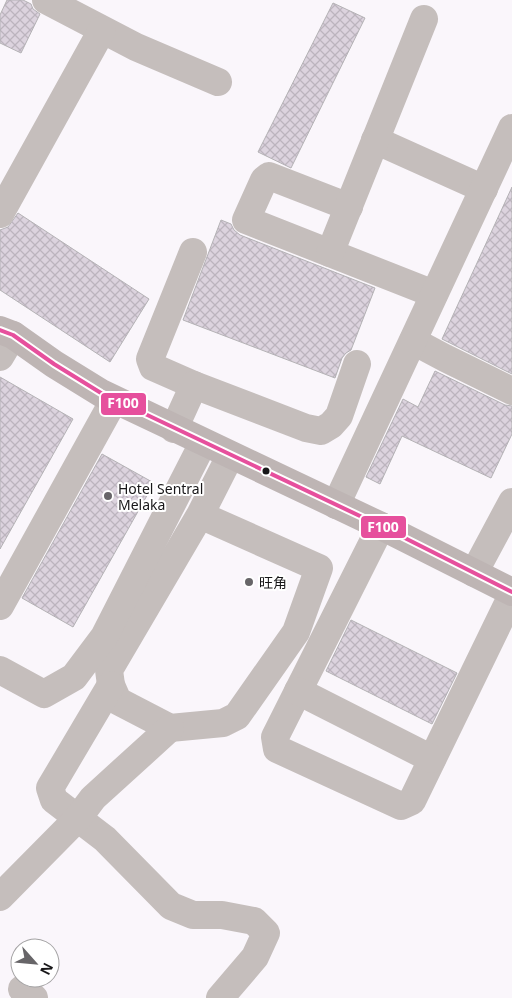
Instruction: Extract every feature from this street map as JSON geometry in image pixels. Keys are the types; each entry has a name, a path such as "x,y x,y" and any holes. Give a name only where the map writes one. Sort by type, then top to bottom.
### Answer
{"main road":[{"path":"3,337 54,364 107,397 381,526 512,593"}],"street":[{"path":"46,0 102,30 218,82"},
{"path":"330,253 424,19"},
{"path":"0,214 102,30"},
{"path":"421,345 434,294 512,128"},
{"path":"375,140 484,189"},
{"path":"336,505 421,345 512,166"},
{"path":"349,207 269,176 264,180 246,220 434,294"},
{"path":"193,252 150,359 152,367 306,428 321,431 331,425 339,416 358,364"},
{"path":"421,345 512,391"},
{"path":"174,429 194,385"},
{"path":"0,568 9,562 107,397"},
{"path":"0,606 107,397"},
{"path":"0,670 44,694 74,677 104,637 203,443"},
{"path":"200,515 320,568 296,632 237,716 223,723 170,728 118,701 111,685 110,670 200,515 230,456"},
{"path":"474,573 511,506"},
{"path":"381,526 274,737 277,749 401,806 412,801 512,593"},
{"path":"111,685 50,788 54,800 105,839 171,906 193,915 222,915 254,921 266,933 255,957 220,998"},
{"path":"298,690 432,759"},
{"path":"0,897 78,818 93,798 170,728"}],"building":[{"path":"7,0 23,0 31,4 33,9 40,14 21,53 0,43 0,15"},
{"path":"333,3 365,18 291,168 258,152"},
{"path":"512,187 512,374 442,339"},
{"path":"18,213 149,299 110,362 0,290 0,230 8,227"},
{"path":"221,220 231,224 240,235 375,288 351,350 342,358 335,378 183,320"},
{"path":"435,371 505,405 512,406 512,434 491,478 402,436 380,484 366,477 403,399 418,407"},
{"path":"0,377 73,419 0,549"},
{"path":"102,454 154,483 73,627 22,598"},
{"path":"351,620 457,673 432,724 326,671"}],"transit line":[{"name":"F100","path":"0,330 13,335 54,364 101,393 381,526 512,592"}],"place":[{"name":"Hotel Sentral Melaka","path":"108,496"},
{"name":"旺角","path":"249,582"}]}
